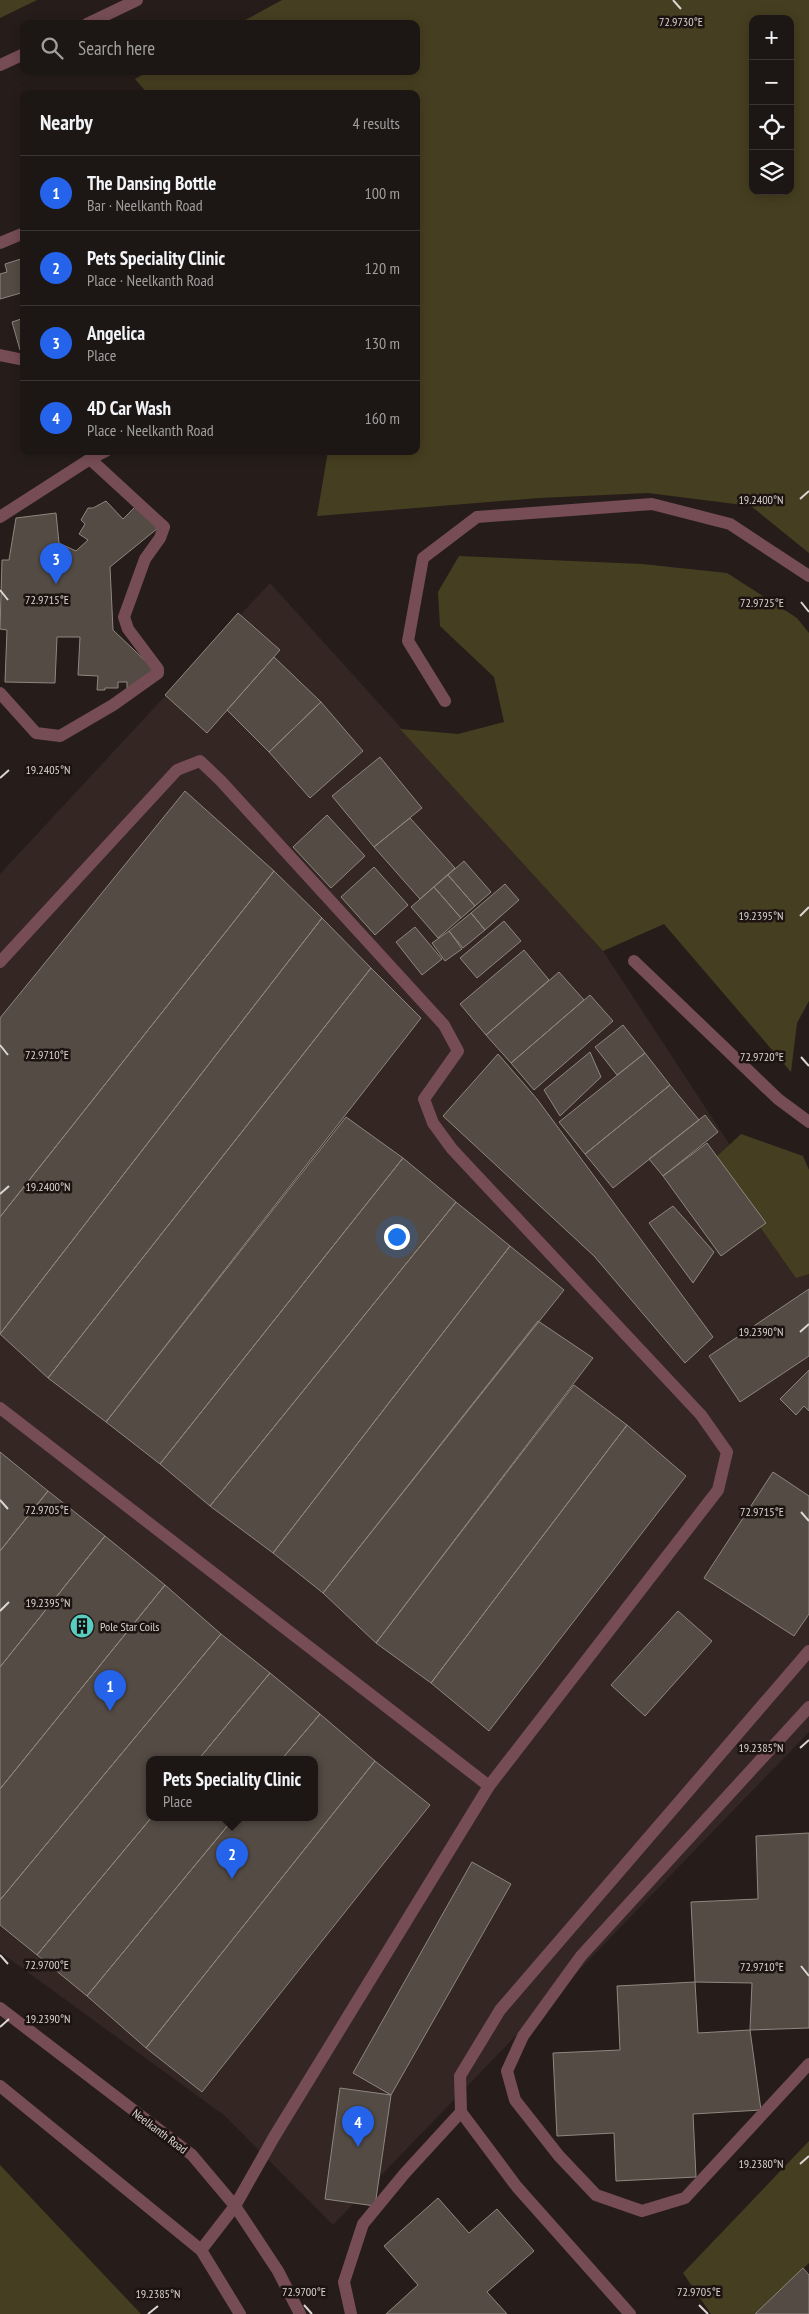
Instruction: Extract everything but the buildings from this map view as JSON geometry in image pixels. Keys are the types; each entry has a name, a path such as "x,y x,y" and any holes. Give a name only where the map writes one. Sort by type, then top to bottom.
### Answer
{"street":[{"path":"96,20 138,0"},
{"path":"0,65 20,56"},
{"path":"0,243 20,235"},
{"path":"0,355 20,359"},
{"path":"0,516 97,455"},
{"path":"0,694 36,733 60,736 112,705 158,673 158,669 128,629 124,617 145,559 160,538 164,527 90,458"},
{"path":"445,701 408,641 424,558 477,517 652,504 730,524 809,576"},
{"path":"0,962 177,770 200,761 221,781 444,1025 458,1051 424,1099 433,1123 452,1149 701,1416 726,1452 718,1490 489,1786 274,2137 235,2206 201,2250"},
{"path":"634,961 778,1099 809,1122"},
{"path":"0,1408 489,1786"},
{"path":"630,2314 517,2188 461,2112 460,2076 500,2010 809,1651"},
{"path":"809,1707 581,1956 523,2036 506,2071 515,2100 559,2156 596,2195 642,2211 685,2198 809,2064"},
{"name":"Neelkanth Road","path":"0,2008 192,2155 235,2206 278,2271 300,2314"},
{"path":"0,2086 201,2250 240,2314"},
{"path":"351,2314 344,2282 363,2224 461,2112"}],"shaded area":[{"path":"0,0 37,0 0,18"},
{"path":"282,0 809,0 809,553 751,506 648,493 539,498 317,516 327,455 420,455 420,90 145,90 135,79 142,75 420,75 420,20 245,20"},
{"path":"459,556 642,564 727,573 797,618 809,633 809,1001 797,1023 791,1072 664,924 603,951 400,729 458,734 504,722 494,677 440,626 438,592"},
{"path":"270,583 603,951 809,1266 809,1732 333,2225 225,2116 0,1952 0,874"},
{"path":"741,1134 803,1156 809,1170 809,1274 796,1278 713,1160"},
{"path":"809,2141 809,2263 755,2314 711,2314 683,2273"},
{"path":"0,2165 141,2314 0,2314"}],"place":[{"name":"Angelica","path":"56,584"},
{"name":"Pole Star Coils","path":"82,1626"},
{"name":"The Dansing Bottle","path":"110,1711"},
{"name":"Pets Speciality Clinic","path":"232,1879"},
{"name":"4D Car Wash","path":"358,2147"}]}
